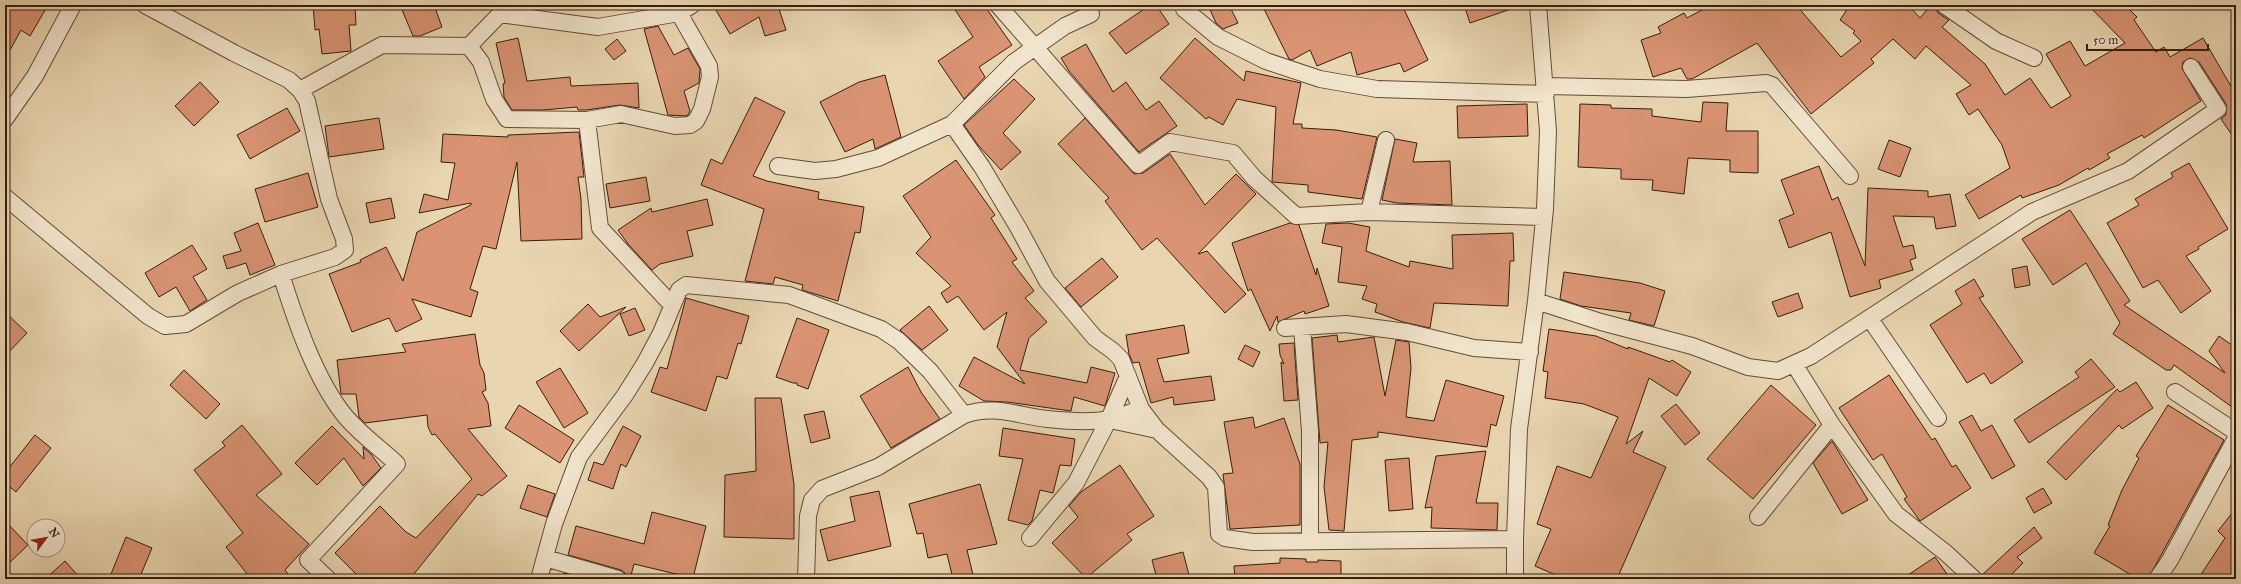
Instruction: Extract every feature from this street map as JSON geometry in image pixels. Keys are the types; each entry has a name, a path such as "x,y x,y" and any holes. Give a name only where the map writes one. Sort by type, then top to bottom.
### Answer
{"street":[{"path":"5,119 35,76 73,5"},
{"path":"5,197 148,316 165,326 186,324 238,293 281,274 335,257 345,250 344,239 329,199 307,101 300,90 288,80 234,54 145,5"},
{"path":"998,5 1138,165 1170,142 1233,153 1254,178 1296,216 1369,212 1544,217"},
{"path":"1515,579 1519,429 1536,301 1544,217 1548,131 1546,90 1538,5"},
{"path":"1944,5 1996,41 2034,58"},
{"path":"300,90 382,45 469,46 500,14 598,27 686,9 709,66 710,77 708,89 696,121 690,125 675,126 647,118 621,114 586,120 507,119 494,99 481,62 469,46"},
{"path":"1184,9 1218,37 1266,61 1320,79 1377,89 1686,89 1766,83 1772,85 1850,176"},
{"path":"778,166 815,172 836,169 878,158 952,124 1014,62 1065,26 1090,14"},
{"path":"1536,301 1601,322 1692,346 1748,367 1778,371 1811,356 1870,319 2032,212 2128,170 2218,109 2190,67"},
{"path":"586,120 600,228 672,305"},
{"path":"952,124 982,167 1019,229 1046,281 1095,338 1121,359 1141,409 1157,430 1208,477 1216,487 1219,534 1225,538 1254,542 1515,539"},
{"path":"1369,212 1386,140"},
{"path":"281,274 290,303 328,392 346,417 397,464 308,560 328,579"},
{"path":"539,579 554,524 580,457 625,395 645,364 661,333 679,290 686,285 789,295 881,329 899,340 930,371 964,415"},
{"path":"1870,319 1938,418"},
{"path":"1285,328 1346,324 1407,332 1474,348 1530,352"},
{"path":"1302,327 1310,432 1310,541"},
{"path":"1794,364 1832,425 1896,514 1946,553 1974,579"},
{"path":"1030,538 1076,483 1108,420 1128,376"},
{"path":"2175,392 2236,432"},
{"path":"1108,420 1141,409"},
{"path":"806,579 808,516 812,500 822,489 878,467 964,415 979,410 1002,411 1047,419 1080,421 1108,420 1157,430"},
{"path":"1758,517 1832,425"},
{"path":"2157,579 2170,560 2236,438"},
{"path":"545,558 618,579"}],"building":[{"path":"5,5 48,5 30,36 21,30 5,59"},
{"path":"313,5 355,5 356,25 349,25 351,51 322,54 319,29 315,30"},
{"path":"400,5 434,5 442,27 420,36 413,36"},
{"path":"713,5 780,5 778,6 786,30 765,36 759,17 730,34"},
{"path":"952,5 984,5 1012,45 979,67 985,77 964,99 938,61 973,37"},
{"path":"1150,5 1156,5 1169,24 1126,54 1109,33"},
{"path":"1208,5 1229,5 1238,23 1223,29 1216,23"},
{"path":"1262,5 1283,5 1285,10 1296,5 1402,5 1428,60 1404,72 1400,63 1357,75 1351,52 1317,66 1310,50 1292,60 1289,59"},
{"path":"1464,5 1516,5 1517,7 1470,23"},
{"path":"1711,5 1796,5 1841,57 1861,41 1853,33 1855,31 1840,20 1850,5 1908,5 1920,18 1931,5 1935,5 1938,13 1949,20 1942,27 1985,64 2005,95 2030,78 2051,108 2071,96 2046,54 2070,41 2085,66 2125,43 2088,5 2125,5 2137,17 2134,20 2156,52 2164,47 2170,57 2203,38 2236,95 2236,141 2221,119 2226,115 2226,104 2199,62 2190,58 2183,62 2182,68 2201,101 2144,138 2142,135 2107,154 2110,158 2089,170 2088,168 2059,185 2022,198 2021,195 1979,219 1965,195 2010,168 2002,145 1978,109 1969,115 1956,94 1971,85 1926,46 1915,59 1893,39 1871,59 1874,63 1811,114 1757,43 1692,79 1687,79 1681,68 1653,77 1641,40 1661,33 1658,27 1684,13 1687,18"},
{"path":"658,26 674,55 688,48 700,69 699,83 684,91 690,111 687,116 668,115 644,29"},
{"path":"518,38 527,81 570,77 571,86 638,83 639,108 620,105 586,110 578,110 577,107 543,110 512,110 504,97 503,84 505,83 496,43"},
{"path":"1195,38 1244,81 1246,71 1301,83 1293,124 1302,124 1302,128 1336,130 1377,137 1362,199 1308,192 1308,185 1272,182 1276,107 1237,99 1223,125 1209,117 1206,119 1160,78"},
{"path":"617,39 626,51 614,60 605,49"},
{"path":"1086,44 1113,92 1126,82 1146,110 1159,101 1177,126 1139,152 1069,71 1061,58"},
{"path":"885,75 901,137 875,149 873,139 845,152 820,102 859,82"},
{"path":"1014,79 1035,99 1003,133 1021,152 1001,170 978,145 964,125"},
{"path":"200,82 219,102 194,126 175,106"},
{"path":"755,97 785,112 753,176 767,181 819,192 818,199 864,207 860,233 855,232 838,301 802,290 803,285 775,277 773,284 745,281 764,209 701,185 711,159 722,164"},
{"path":"1703,102 1728,103 1726,131 1758,131 1758,173 1730,172 1730,160 1688,158 1684,194 1652,190 1653,180 1621,179 1621,169 1578,167 1580,104 1611,105 1611,108 1652,109 1652,116 1701,122"},
{"path":"1527,104 1528,136 1458,138 1457,106"},
{"path":"287,108 300,131 250,159 237,135"},
{"path":"379,118 384,149 329,157 325,126"},
{"path":"1085,118 1134,174 1143,173 1170,154 1205,205 1236,174 1256,194 1198,254 1207,251 1246,294 1225,313 1157,238 1142,250 1105,201 1109,198 1058,144"},
{"path":"579,132 584,177 578,177 581,199 582,239 521,241 517,162 496,249 483,246 470,289 478,292 471,317 412,299 422,319 396,332 389,318 352,332 329,274 361,262 360,260 386,247 403,281 417,232 471,205 471,203 419,213 424,194 448,200 455,163 441,162 443,134 508,137 508,135"},
{"path":"1395,139 1417,143 1413,162 1450,161 1452,205 1397,203 1382,200"},
{"path":"1889,140 1911,148 1900,177 1878,169"},
{"path":"956,160 995,215 991,218 1017,259 1012,262 1034,291 1025,298 1047,322 1029,338 1020,370 1087,383 1091,367 1115,373 1105,406 1074,397 1071,411 1007,402 984,401 959,386 974,357 1025,384 997,347 1007,312 984,330 958,296 947,303 941,293 951,286 916,253 931,237 903,196"},
{"path":"2189,163 2228,229 2186,256 2211,291 2181,313 2158,280 2143,288 2107,223 2139,205 2135,199 2173,177 2171,173"},
{"path":"1819,166 1832,200 1838,197 1865,266 1868,188 1928,191 1928,197 1950,194 1956,226 1936,229 1934,217 1893,216 1903,247 1913,245 1916,258 1910,260 1913,270 1879,280 1881,288 1850,297 1831,232 1789,248 1779,220 1794,214 1781,180"},
{"path":"308,173 318,207 265,222 255,189"},
{"path":"646,177 650,201 610,208 606,184"},
{"path":"391,198 395,218 370,223 366,203"},
{"path":"707,199 713,225 687,231 693,256 660,264 652,270 628,244 618,230 651,208 652,212"},
{"path":"2070,210 2130,301 2124,305 2225,373 2209,351 2219,336 2236,348 2236,410 2174,365 2171,370 2166,370 2113,334 2120,323 2086,263 2053,285 2022,239"},
{"path":"258,223 275,265 250,275 246,263 227,269 223,256 241,251 234,233"},
{"path":"1290,223 1299,225 1316,275 1317,268 1329,306 1305,314 1304,311 1278,322 1277,316 1270,331 1251,289 1248,291 1232,243"},
{"path":"1348,223 1370,227 1366,251 1409,267 1410,261 1453,269 1452,235 1513,233 1514,261 1510,261 1508,306 1434,303 1430,328 1403,322 1375,312 1377,304 1362,299 1367,286 1338,282 1342,247 1322,243 1326,224"},
{"path":"192,245 207,269 193,277 207,300 190,311 176,287 159,297 145,273"},
{"path":"1102,258 1118,277 1081,307 1065,288"},
{"path":"2027,266 2030,285 2015,288 2012,269"},
{"path":"1564,272 1640,283 1665,291 1654,326 1629,320 1631,313 1581,306 1560,299"},
{"path":"1974,279 1984,296 1979,298 2023,362 1991,384 1984,373 1967,383 1930,325 1962,304 1955,291"},
{"path":"1798,293 1803,308 1778,317 1772,302"},
{"path":"686,298 749,316 741,344 738,343 727,379 717,376 706,411 651,392 660,367 667,369"},
{"path":"588,304 600,317 626,307 579,351 560,331"},
{"path":"929,306 948,330 922,350 900,330"},
{"path":"635,308 645,330 629,336 620,314"},
{"path":"5,312 27,333 5,356"},
{"path":"797,318 829,330 808,389 797,385 797,383 776,377"},
{"path":"1184,325 1189,353 1157,359 1164,382 1211,376 1215,400 1174,405 1173,397 1151,403 1139,362 1133,363 1129,354 1126,335"},
{"path":"1549,329 1596,336 1628,349 1628,347 1670,362 1672,360 1691,372 1677,396 1649,378 1626,444 1643,431 1633,452 1666,467 1617,579 1565,579 1535,566 1551,529 1537,524 1557,466 1591,478 1618,417 1584,404 1545,398 1548,372 1543,371"},
{"path":"475,334 480,365 484,373 486,390 482,392 488,403 491,426 468,429 507,476 482,496 478,494 410,579 361,579 335,553 380,506 406,532 416,538 472,479 435,434 432,435 428,427 427,415 365,423 359,417 356,394 341,394 337,360 406,352 402,344"},
{"path":"1337,335 1338,342 1374,337 1385,396 1396,340 1409,342 1411,368 1406,417 1434,421 1446,380 1504,396 1496,426 1491,424 1487,447 1378,432 1378,437 1352,440 1344,531 1329,530 1324,487 1328,442 1320,443 1312,338"},
{"path":"1294,343 1298,400 1284,401 1281,362 1284,364 1280,355 1279,344"},
{"path":"1245,345 1260,352 1253,367 1238,359"},
{"path":"2091,359 2115,387 2029,443 2014,420 2079,377 2075,372"},
{"path":"908,367 921,392 940,419 891,448 860,396"},
{"path":"560,368 588,413 564,428 536,382"},
{"path":"184,370 220,404 206,419 170,385"},
{"path":"1889,375 1932,440 1935,438 1952,467 1956,465 1971,488 1920,521 1904,499 1907,497 1882,454 1873,460 1839,408"},
{"path":"2136,382 2153,408 2122,429 2119,425 2066,480 2047,462 2117,389 2120,392"},
{"path":"1771,385 1816,425 1753,499 1707,459"},
{"path":"755,398 781,398 794,484 794,539 724,537 725,475 756,471"},
{"path":"1676,404 1700,433 1685,445 1661,416"},
{"path":"519,405 574,440 560,463 505,428"},
{"path":"2168,405 2224,440 2148,579 2138,579 2094,553 2110,526 2108,525 2122,490 2139,458 2136,456"},
{"path":"824,411 830,438 811,443 804,415"},
{"path":"1972,415 1981,431 1992,425 2015,466 1992,479 1959,422"},
{"path":"1253,417 1255,428 1284,418 1300,464 1300,525 1230,529 1223,474 1233,473 1224,422"},
{"path":"242,425 282,474 256,495 309,544 285,570 292,579 251,579 226,547 243,533 194,470 225,446 222,442"},
{"path":"332,426 364,459 363,447 371,454 381,468 363,486 344,458 317,485 295,463"},
{"path":"623,426 641,436 626,467 621,464 613,489 588,480 594,462 603,465"},
{"path":"1003,428 1075,439 1071,466 1060,465 1053,493 1040,490 1032,521 1028,525 1008,520 1023,459 999,456"},
{"path":"35,435 51,448 16,492 5,483 5,473"},
{"path":"1832,441 1868,500 1842,514 1813,463"},
{"path":"1486,451 1476,503 1498,503 1497,530 1431,528 1432,507 1425,508 1436,456"},
{"path":"1409,458 1413,509 1389,511 1385,460"},
{"path":"1120,465 1154,516 1127,534 1132,540 1086,578 1052,543 1078,517 1069,506 1081,492"},
{"path":"980,484 997,544 967,550 974,579 953,579 947,554 928,558 923,533 917,534 909,504"},
{"path":"528,485 555,494 547,517 520,508"},
{"path":"2043,488 2052,503 2034,513 2026,498"},
{"path":"879,491 891,546 828,561 820,530 855,521 850,497"},
{"path":"2236,508 2236,579 2198,579 2225,538 2218,531"},
{"path":"652,512 706,526 693,578 634,564 630,579 627,579 625,573 621,570 568,555 576,526 644,544"},
{"path":"5,521 26,543 26,547 5,567"},
{"path":"2034,527 2042,538 2017,557 2023,563 2007,579 1983,579 1982,575"},
{"path":"126,537 152,548 139,579 109,579"},
{"path":"1183,552 1190,579 1157,579 1152,560"},
{"path":"1935,557 1947,574 1939,579 1902,579"},
{"path":"1280,558 1306,559 1306,562 1318,562 1318,560 1341,561 1341,579 1235,579 1234,566 1280,563"},
{"path":"65,561 81,579 45,579"},
{"path":"564,573 584,579 562,579"}]}
